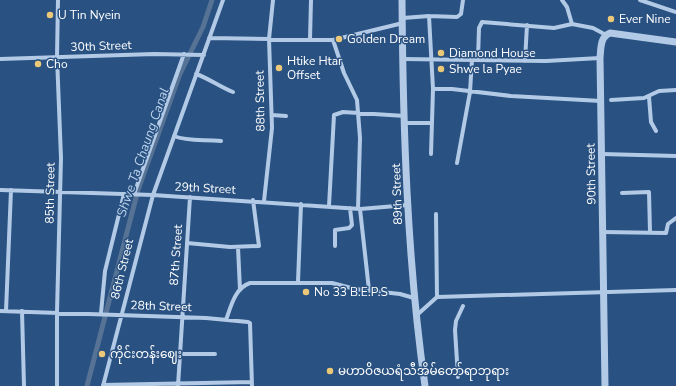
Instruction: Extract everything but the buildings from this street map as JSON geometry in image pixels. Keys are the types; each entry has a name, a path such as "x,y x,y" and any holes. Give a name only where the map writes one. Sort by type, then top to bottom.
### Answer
{"street":[{"name":"85th Street","path":"57,386 57,312 61,192 57,57 58,0"},
{"name":"86th Street","path":"103,385 122,315 142,231 153,195 202,54 223,0"},
{"name":"88th Street","path":"264,201 272,115 269,39 273,0"},
{"path":"310,39 311,0"},
{"name":"89th Street","path":"402,0 408,205 414,298 425,386"},
{"path":"209,38 333,40 403,21 429,16 460,16 463,0"},
{"path":"562,0 567,7 572,24"},
{"path":"640,0 676,12"},
{"path":"429,16 433,90 431,154"},
{"path":"478,59 479,28 482,22 554,28 572,24 593,28 606,36 610,33 617,33 676,42"},
{"path":"525,61 527,25"},
{"name":"90th Street","path":"605,386 600,58 602,42 606,36"},
{"path":"333,40 344,73 357,100 360,138 359,209 369,290"},
{"path":"134,194 186,54"},
{"name":"30th Street","path":"0,59 202,54"},
{"path":"403,59 478,59 525,61 600,58"},
{"path":"458,163 470,92 472,59"},
{"path":"196,74 209,78 218,86 233,92"},
{"path":"433,90 601,101"},
{"path":"611,100 649,97 659,91 676,90"},
{"path":"649,97 652,122 656,131"},
{"path":"329,206 334,115 338,112 358,113 431,123"},
{"path":"272,115 286,116"},
{"path":"174,136 189,140 198,138 221,141"},
{"path":"602,154 676,156"},
{"name":"29th Street","path":"0,190 147,194 253,200 359,209 408,205"},
{"path":"6,311 11,190"},
{"path":"622,193 649,192 650,232"},
{"path":"103,314 105,271 124,194"},
{"name":"87th Street","path":"178,385 190,197"},
{"path":"187,243 238,247 258,246 253,200"},
{"path":"298,282 301,204"},
{"path":"335,246 335,230 349,228 352,225 350,208"},
{"path":"436,214 437,297"},
{"path":"603,232 666,233 668,224 676,218"},
{"path":"238,247 240,290"},
{"path":"226,320 235,296 240,290 250,283 332,283 355,289 414,298"},
{"path":"416,315 437,297 676,290"},
{"path":"458,377 455,330 456,321 463,306"},
{"name":"28th Street","path":"0,311 182,317 250,323 252,384"},
{"path":"22,311 24,386"},
{"path":"180,354 215,354"},
{"path":"103,385 252,384"}],"waterway":[{"name":"Shwe Ta Chaung Canal","path":"87,386 138,190 180,74 203,27 212,0"}],"place":[{"name":"U Tin Nyein","path":"50,15"},
{"name":"Ever Nine","path":"611,19"},
{"name":"Golden Dream","path":"339,39"},
{"name":"Diamond House","path":"441,53"},
{"name":"Cho","path":"38,64"},
{"name":"Htike Htar Offset","path":"279,68"},
{"name":"Shwe la Pyae","path":"441,69"},
{"name":"No 33 B.E.P.S","path":"306,292"},
{"name":"ကိုင်းတန်းဈေး","path":"102,354"},
{"name":"မဟာဝိဇယရံသီအိမ်တော်ရာဘုရား","path":"330,371"}]}
